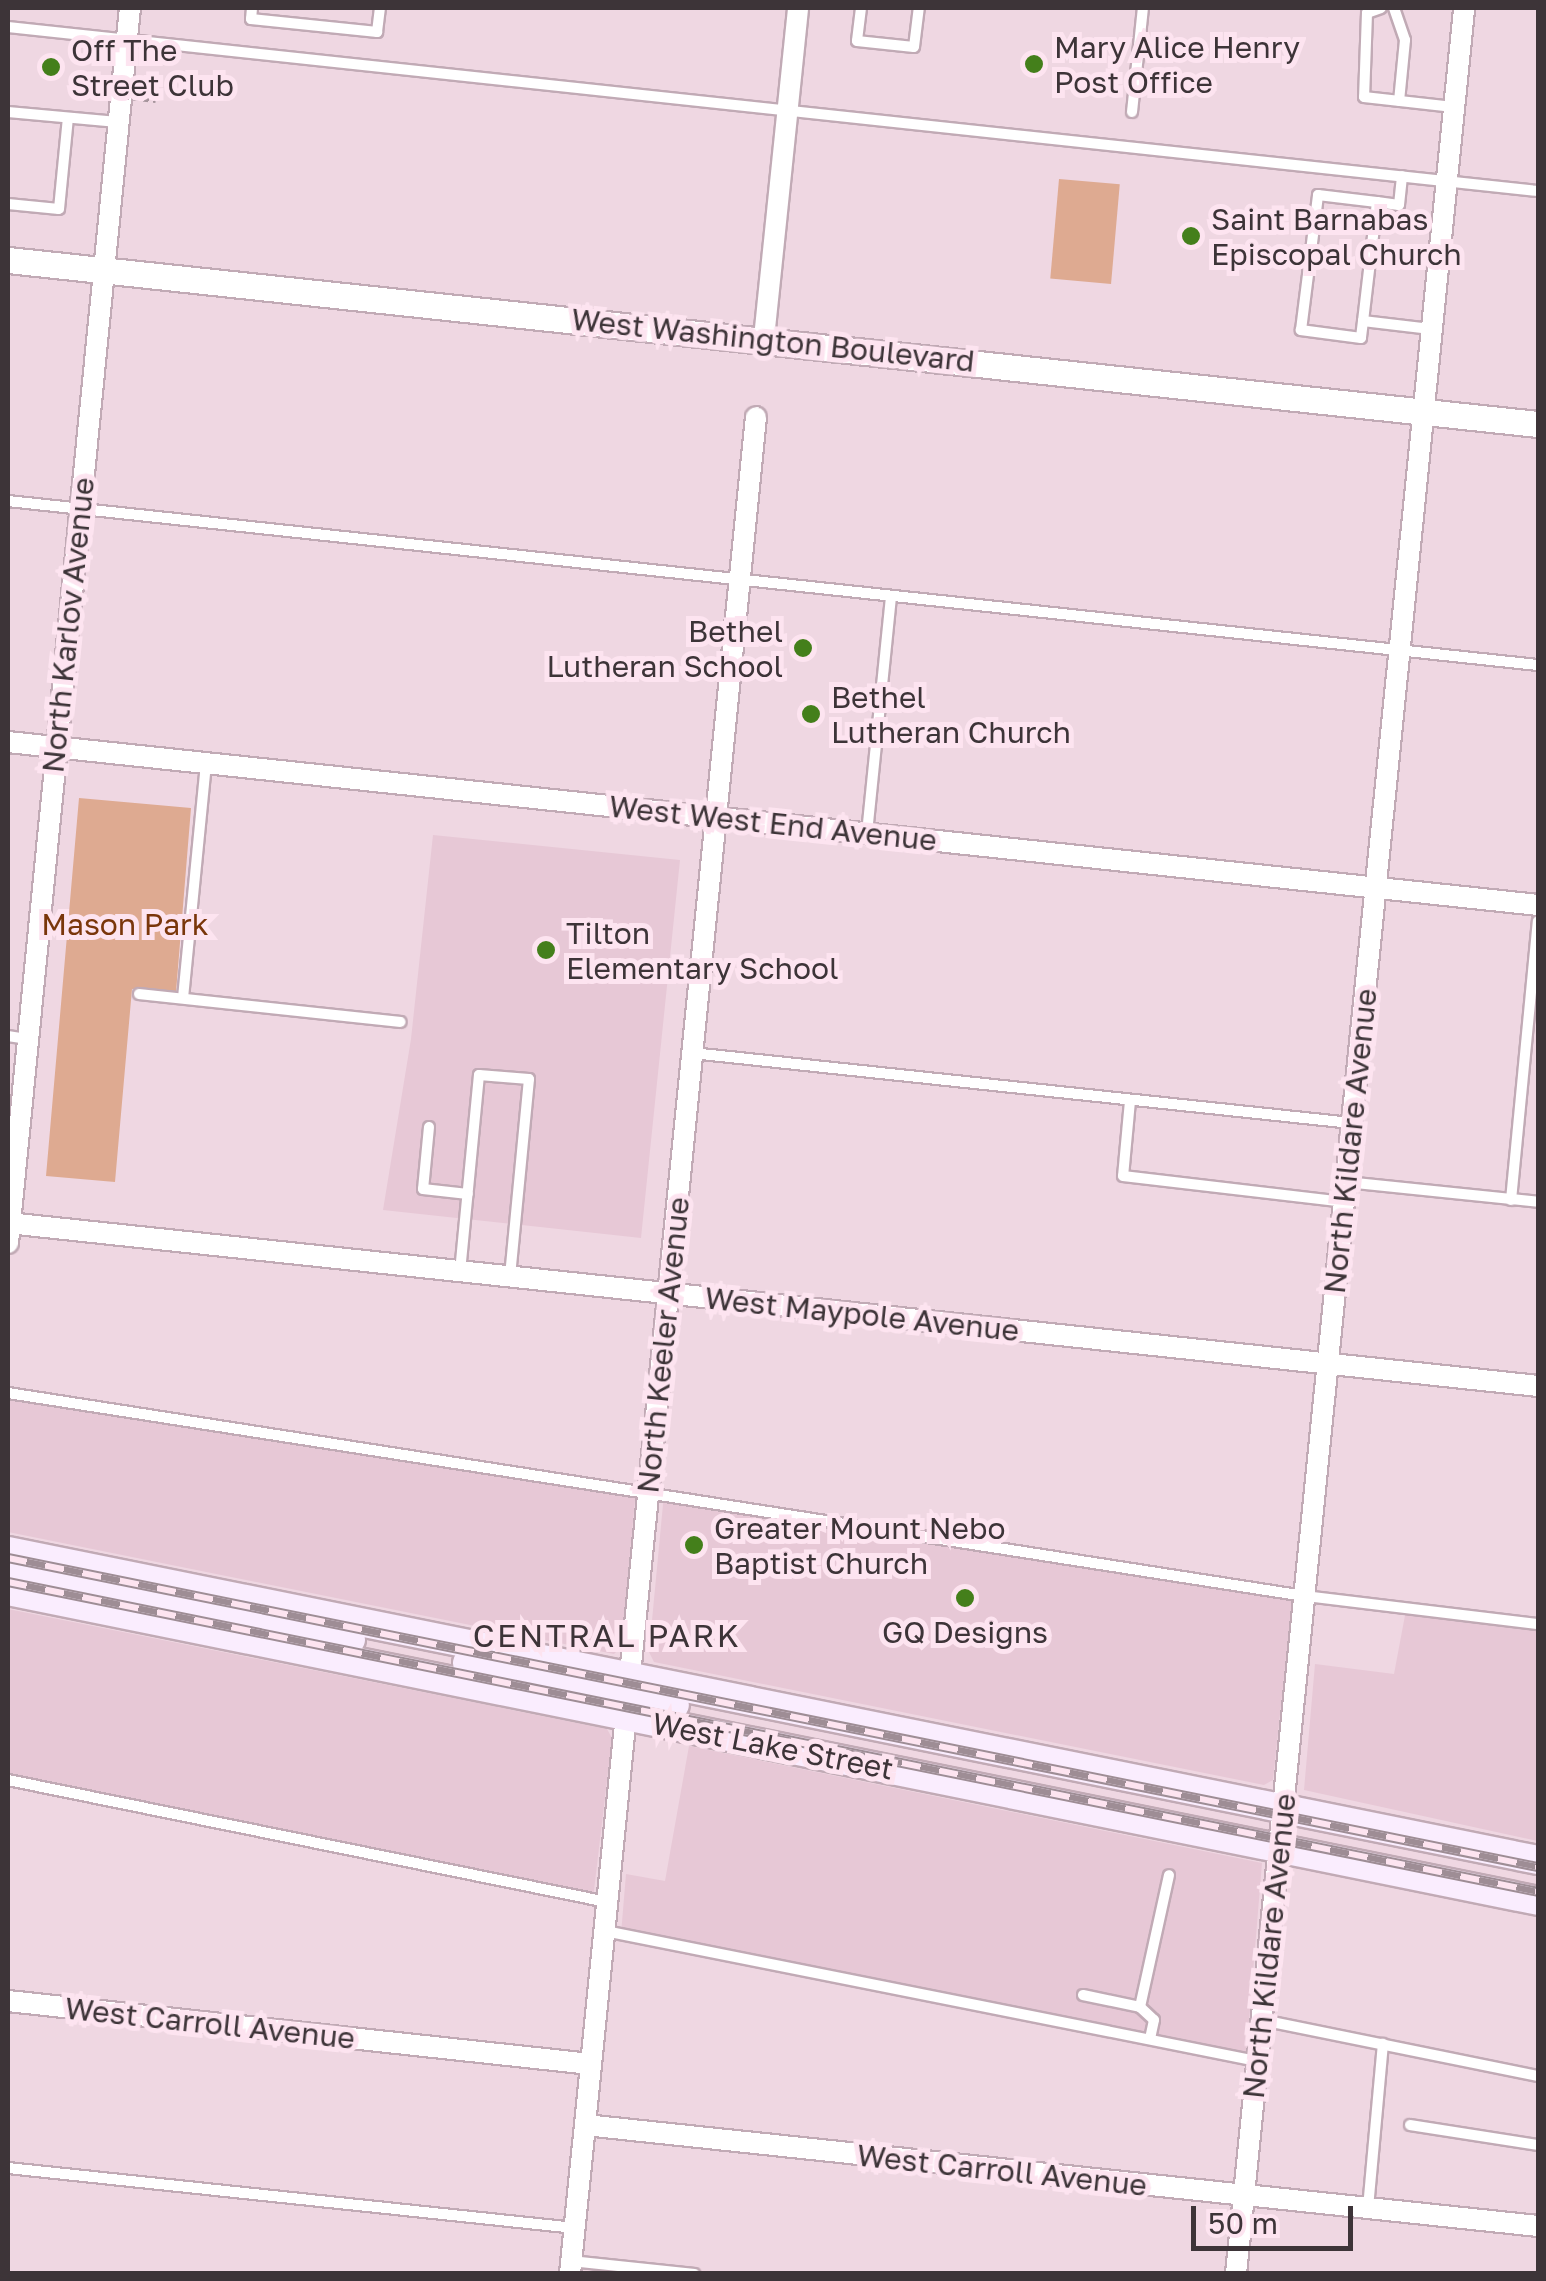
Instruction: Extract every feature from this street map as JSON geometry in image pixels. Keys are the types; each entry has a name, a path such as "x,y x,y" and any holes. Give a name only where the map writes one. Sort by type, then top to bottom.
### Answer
{"main road":[{"name":"West Lake Street","path":"8,1551 628,1696 1281,1828 1538,1860"},
{"name":"West Lake Street","path":"8,1570 1538,1880"},
{"name":"West Lake Street","path":"8,1591 628,1696"},
{"name":"West Lake Street","path":"1281,1828 1538,1901"}],"street":[{"name":"North Karlov Avenue","path":"8,1230 18,1037 56,747 130,8"},
{"path":"764,338 798,8"},
{"name":"North Kildare Avenue","path":"1236,2274 1464,8"},
{"name":"West Washington Boulevard","path":"8,260 764,338 1538,424"},
{"name":"North Keeler Avenue","path":"571,2267 756,417"},
{"name":"West West End Avenue","path":"8,742 1538,905"},
{"name":"West Maypole Avenue","path":"8,1230 510,1277 1538,1386"},
{"name":"West Carroll Avenue","path":"8,2001 591,2064"},
{"name":"West Carroll Avenue","path":"585,2126 1538,2226"}],"lane":[{"path":"252,8 251,19 378,32 380,8"},
{"path":"861,8 857,41 914,47 919,8"},
{"path":"1132,112 1144,8"},
{"path":"1382,8 1366,13 1360,90 1399,102 1454,107"},
{"path":"1394,8 1405,40 1399,102"},
{"path":"8,27 1538,190"},
{"path":"8,112 118,122"},
{"path":"8,204 59,209 68,118"},
{"path":"1377,202 1361,338 1301,330 1318,195 1377,202 1399,205 1402,176"},
{"path":"1363,321 1432,329"},
{"path":"8,501 1538,665"},
{"path":"867,834 891,596"},
{"path":"184,998 206,763"},
{"path":"1511,1200 1538,920"},
{"path":"139,994 401,1022"},
{"path":"692,1053 1352,1124"},
{"path":"460,1272 479,1075 529,1079 510,1277"},
{"path":"1130,1102 1122,1176 1538,1202"},
{"path":"429,1127 423,1190 468,1194"},
{"path":"8,1393 1304,1596 1538,1624"},
{"path":"8,1780 607,1902"},
{"path":"1140,2007 1169,1875"},
{"path":"604,1931 1257,2061"},
{"path":"1083,1995 1140,2007 1154,2020 1150,2040"},
{"path":"1262,2020 1538,2076"},
{"path":"1368,2208 1383,2044"},
{"path":"1410,2125 1538,2145"},
{"path":"8,2168 574,2228"},
{"path":"571,2267 694,2274"}],"path":[{"path":"84,92 156,100"}],"shaded area":[{"name":"Tilton Elementary School","path":"433,835 680,860 641,1238 383,1210 411,1039"},
{"path":"8,1393 636,1490 621,1647 614,1654 8,1532"},
{"path":"664,1494 1293,1593 1273,1780 1264,1785 654,1662 649,1652"},
{"path":"8,1609 607,1729 612,1738 593,1899 8,1780"},
{"path":"1406,1610 1538,1624 1538,1841 1304,1790 1315,1664 1394,1674"},
{"path":"689,1746 1262,1863 1246,2058 621,1934 626,1874 665,1881"}],"green space":[{"path":"1059,179 1120,184 1111,284 1050,279"},
{"name":"Mason Park","path":"79,798 191,808 176,992 132,989 115,1182 46,1176"}],"railway":[{"path":"8,1558 1538,1867"},
{"path":"8,1582 1538,1892"}],"place":[{"name":"Mary Alice Henry Post Office","path":"1034,64"},
{"name":"Off The Street Club","path":"51,67"},
{"name":"Saint Barnabas Episcopal Church","path":"1191,236"},
{"name":"Bethel Lutheran School","path":"803,648"},
{"name":"Bethel Lutheran Church","path":"811,714"},
{"name":"Tilton Elementary School","path":"546,950"},
{"name":"Greater Mount Nebo Baptist Church","path":"694,1545"},
{"name":"GQ Designs","path":"965,1598"}],"district":[{"name":"CENTRAL PARK","path":"607,1635"}]}
